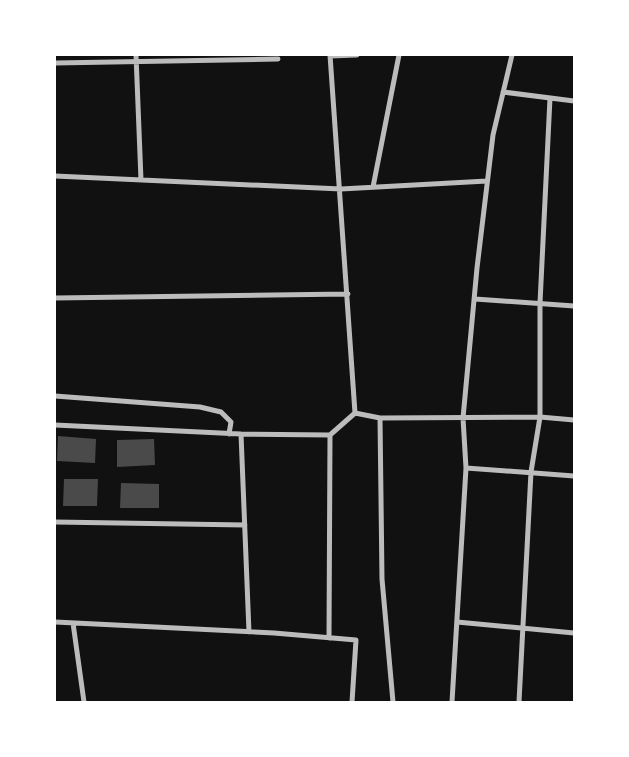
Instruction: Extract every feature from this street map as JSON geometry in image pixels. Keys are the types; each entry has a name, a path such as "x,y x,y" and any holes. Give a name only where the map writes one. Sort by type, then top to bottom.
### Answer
{"street":[{"path":"136,55 141,180"},
{"path":"356,413 330,56 357,55"},
{"path":"373,188 399,55"},
{"path":"452,702 466,468 463,418 493,135 512,55"},
{"path":"55,63 241,57 278,59"},
{"path":"503,92 574,101"},
{"path":"519,702 531,472 540,417 540,303 550,98"},
{"path":"55,176 341,189 487,181"},
{"path":"55,298 348,294"},
{"path":"475,298 574,306"},
{"path":"55,396 200,407 221,412 230,422 229,434"},
{"path":"356,413 380,418 540,417 574,420"},
{"path":"55,425 229,434 330,435 356,413"},
{"path":"380,418 382,579 393,702"},
{"path":"241,434 249,632"},
{"path":"329,638 330,435"},
{"path":"466,468 574,476"},
{"path":"55,522 245,526"},
{"path":"55,622 249,632 356,640 352,702"},
{"path":"457,622 574,633"},
{"path":"73,623 84,702"}],"building":[{"path":"58,436 96,439 95,463 57,461"},
{"path":"154,439 155,465 117,467 117,440"},
{"path":"64,479 98,479 97,506 63,506"},
{"path":"121,483 159,484 159,508 120,508"}]}
